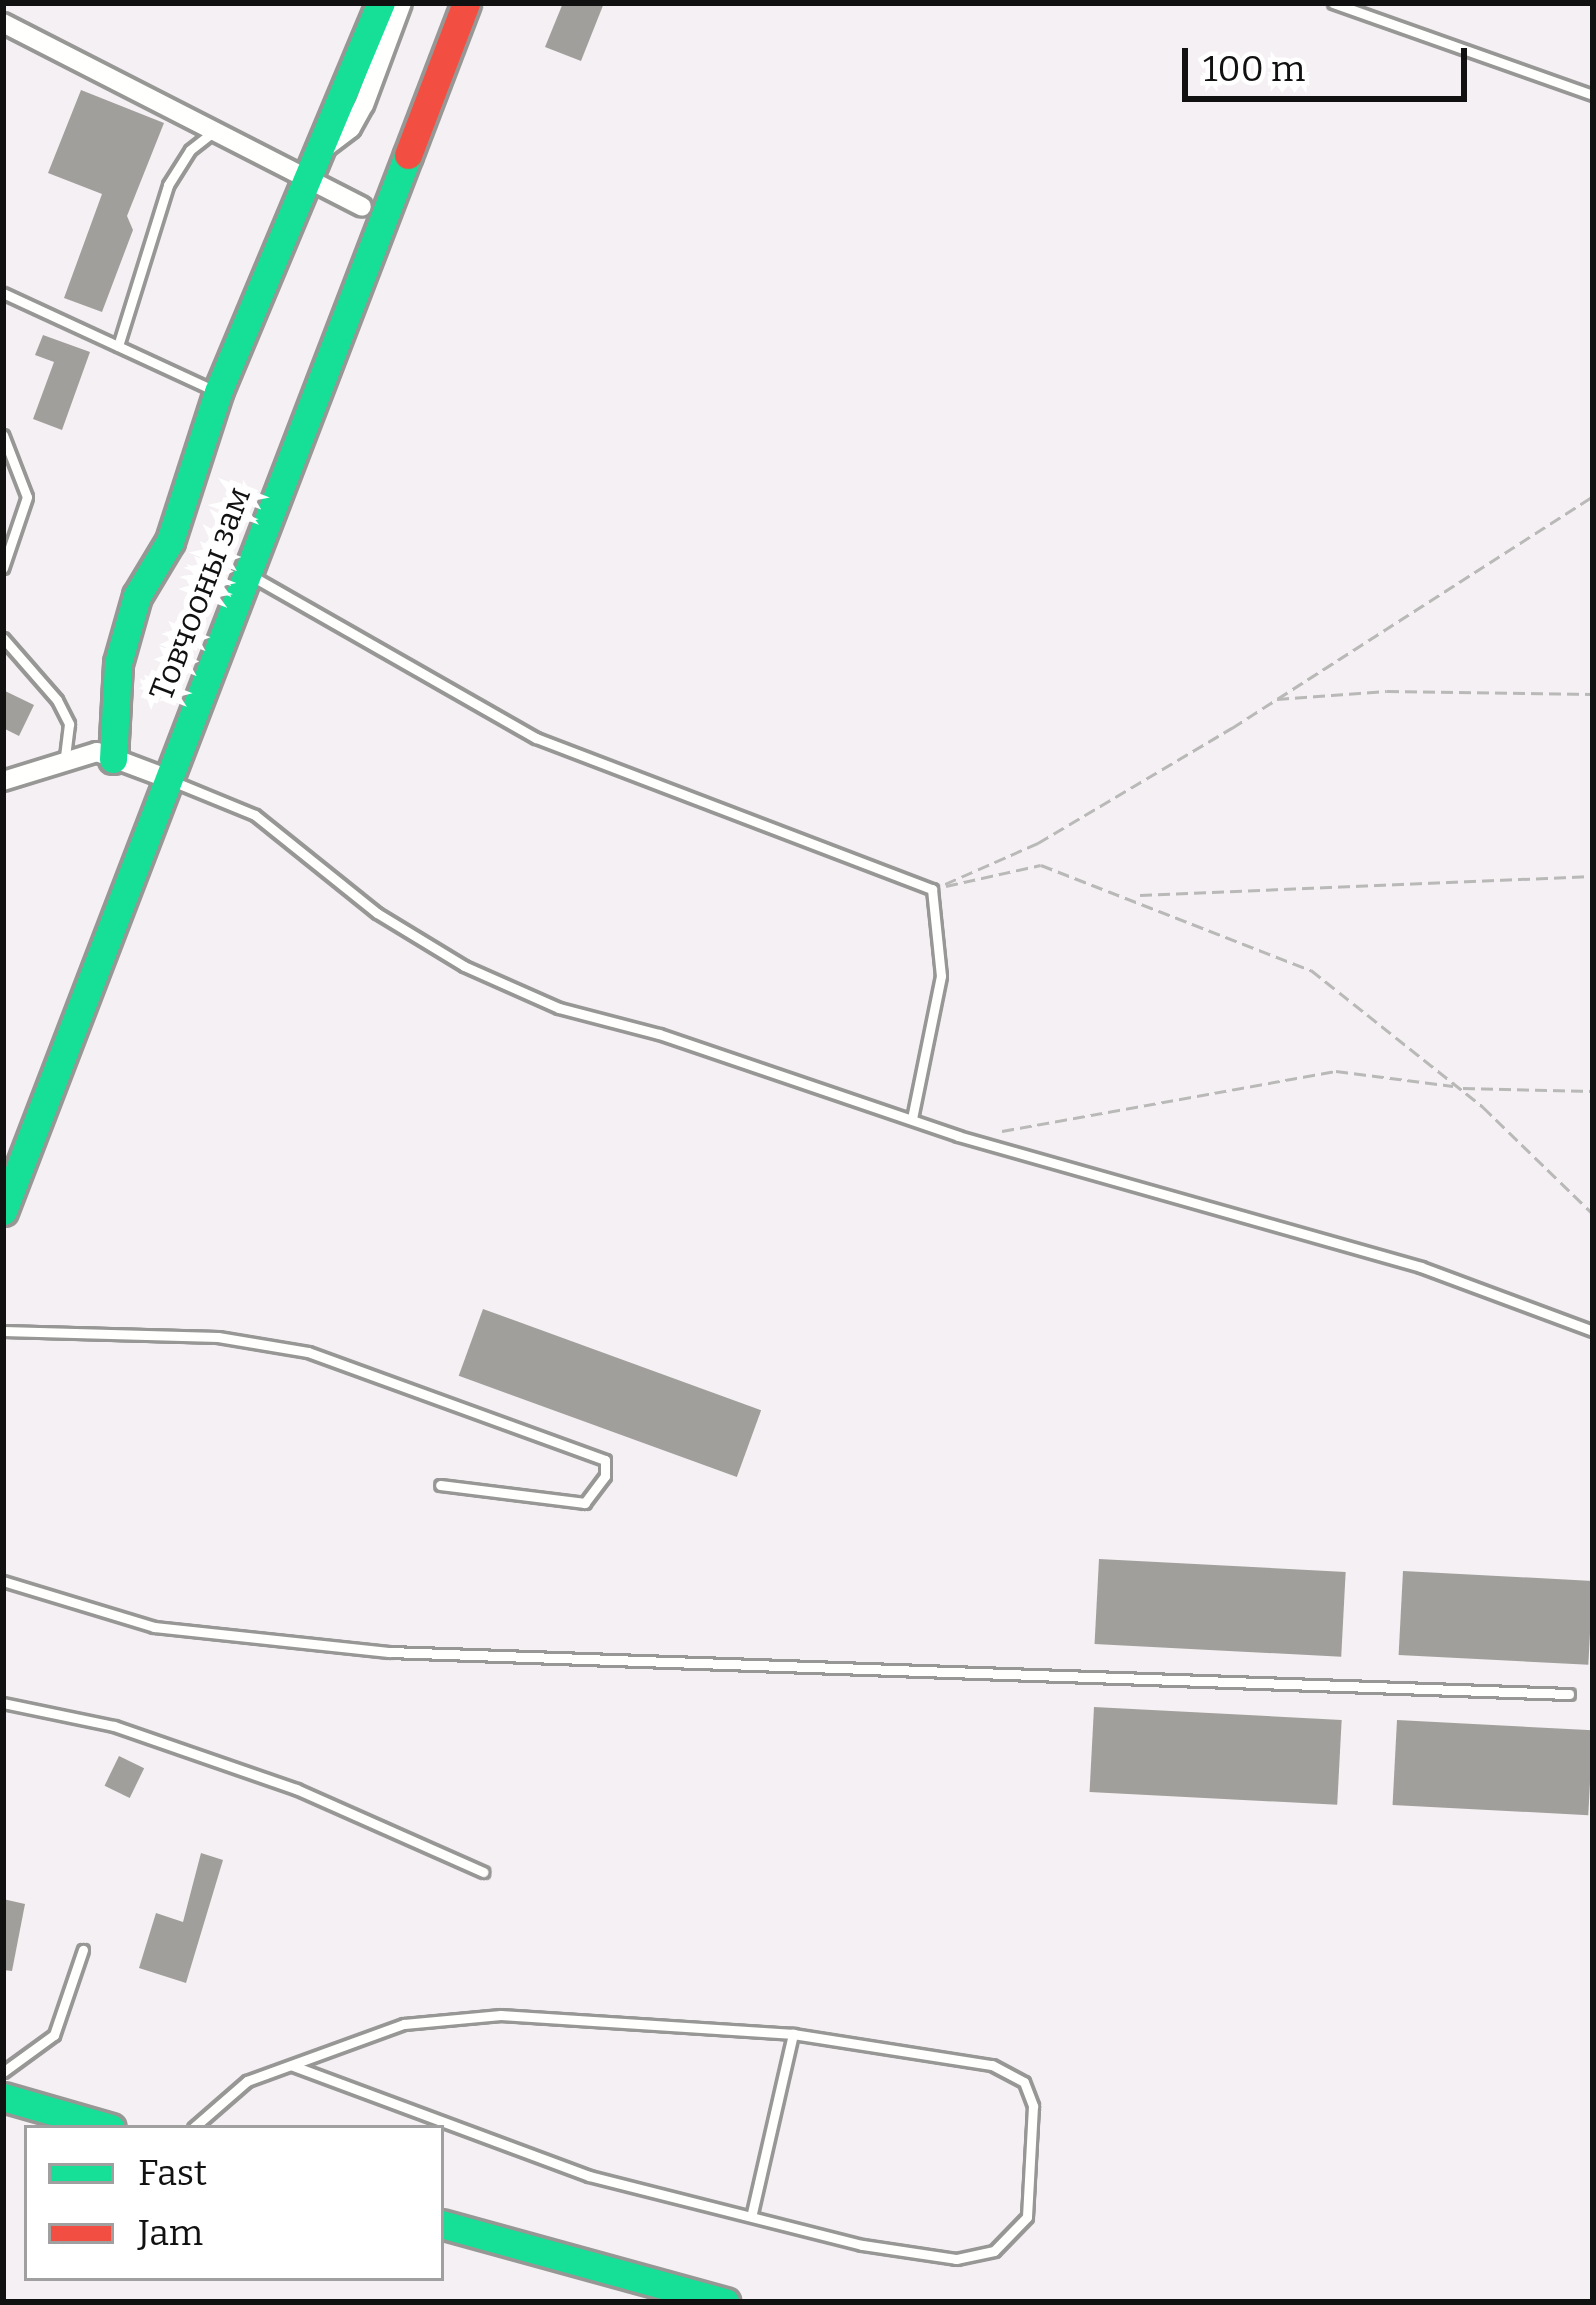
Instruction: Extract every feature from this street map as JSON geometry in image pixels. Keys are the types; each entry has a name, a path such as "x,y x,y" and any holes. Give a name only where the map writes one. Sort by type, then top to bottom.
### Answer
{"main road":[{"path":"113,759 118,663 137,596 170,541 218,392 242,350 303,180 322,150 381,3"},
{"name":"Товчооны зам","path":"3,1211 362,206 440,3"},
{"name":"Товчооны зам","path":"3,1146 248,573 466,3"},
{"path":"3,2097 101,2125"},
{"path":"444,2225 725,2302"}],"street":[{"path":"322,150 351,128 364,105 403,3"},
{"path":"3,23 216,130 303,180 362,206"},
{"path":"3,781 65,757 97,752 158,775"}],"lane":[{"path":"1333,3 1593,95"},
{"path":"118,346 167,184 190,150 216,130"},
{"path":"3,293 218,392"},
{"path":"3,435 27,497 3,568"},
{"path":"248,573 536,738 932,890 941,976 912,1119"},
{"path":"3,638 57,700 69,724 65,757"},
{"path":"158,775 255,815 376,913 464,966 560,1008 912,1119 1421,1268 1593,1331"},
{"path":"3,1331 218,1337 308,1352 604,1460 605,1476 585,1503 440,1485"},
{"path":"3,1581 154,1627 389,1652 1569,1694"},
{"path":"3,1703 114,1726 296,1789 483,1872"},
{"path":"3,2072 54,2035 82,1950"},
{"path":"196,2125 247,2081 404,2024 501,2015 793,2034 992,2065 1024,2082 1033,2106 1027,2216 994,2251 956,2259 862,2245 752,2213 590,2176 293,2066"},
{"path":"752,2213 793,2034"}],"path":[{"path":"932,890 1038,843 1276,699 1593,496"},
{"path":"1276,699 1387,691 1593,694"},
{"path":"932,890 1041,865 1133,895 1312,970 1460,1088 1593,1214"},
{"path":"1133,895 1193,898 1593,876"},
{"path":"997,1132 1336,1070 1460,1088 1593,1091"}],"shaded area":[{"path":"3,3 1593,3 1593,2302 3,2302"}],"building":[{"path":"563,3 604,3 581,61 545,47"},
{"path":"81,90 164,123 127,216 133,230 102,312 64,298 102,194 48,173"},
{"path":"43,335 90,352 62,430 33,419 54,362 35,355"},
{"path":"3,690 34,705 19,736 3,728"},
{"path":"483,1309 761,1410 737,1477 459,1376"},
{"path":"1099,1559 1346,1572 1341,1657 1095,1644"},
{"path":"1403,1571 1593,1581 1588,1665 1399,1655"},
{"path":"1094,1707 1342,1720 1337,1805 1090,1792"},
{"path":"1397,1720 1593,1730 1588,1815 1393,1805"},
{"path":"119,1756 144,1768 130,1798 105,1786"},
{"path":"201,1853 223,1860 186,1983 139,1968 156,1913 183,1922"},
{"path":"3,1899 25,1904 12,1971 3,1970"}],"traffic: fast":[{"path":"113,759 118,663 137,596 170,541 218,392 381,3"},
{"path":"3,1211 408,155"},
{"path":"3,2097 101,2125"},
{"path":"444,2225 725,2302"}],"traffic: jam":[{"path":"408,155 466,3"}]}
